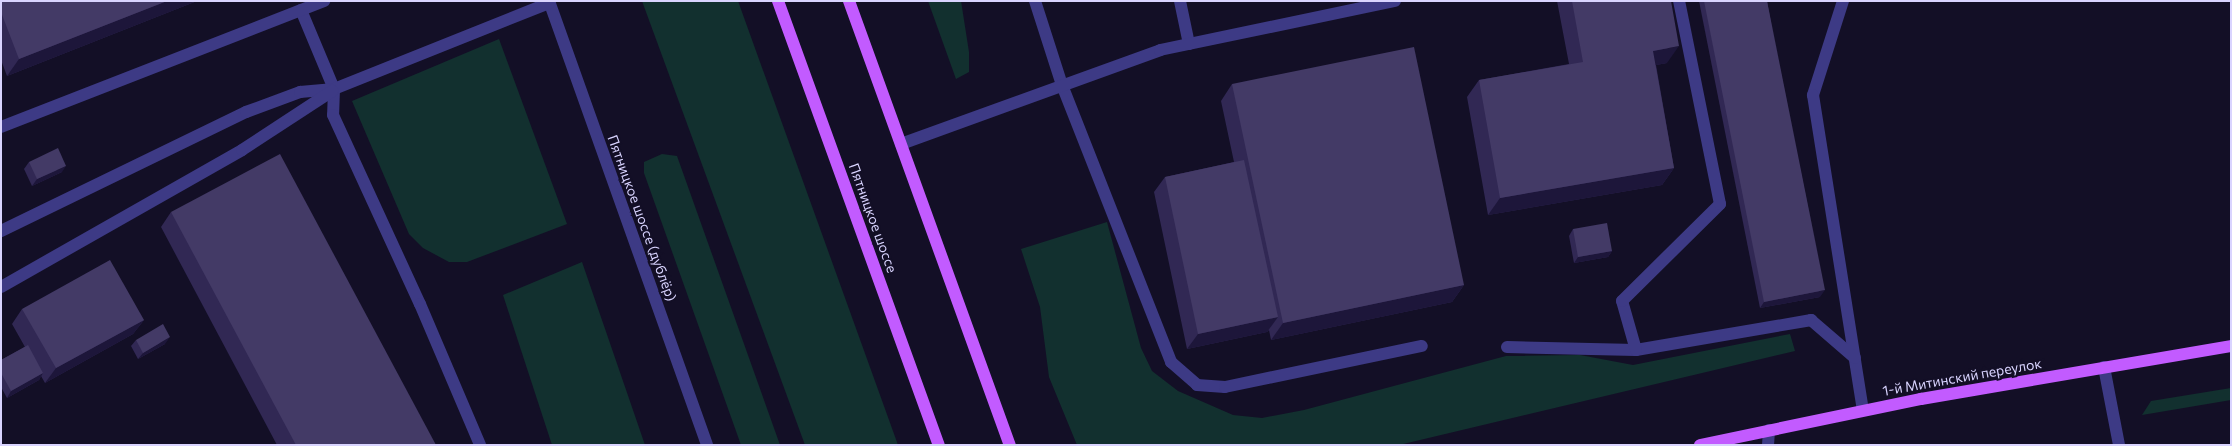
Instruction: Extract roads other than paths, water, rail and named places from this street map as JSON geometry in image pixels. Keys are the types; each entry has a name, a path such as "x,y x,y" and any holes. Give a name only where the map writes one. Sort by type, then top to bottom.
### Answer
{"main road":[{"name":"Пятницкое шоссе","path":"778,1 939,445"},
{"path":"849,1 1010,445"},
{"name":"1-й Митинский переулок","path":"1700,445 1863,410 2231,346"}],"street":[{"path":"1,128 324,1"},
{"path":"1035,1 1062,86 1171,362 1197,385 1225,387 1422,346"},
{"path":"1180,1 1189,44"},
{"path":"901,144 1160,50 1395,1"},
{"path":"1636,350 1622,301 1720,204 1679,1"},
{"path":"1843,1 1812,95 1863,410"},
{"path":"1,287 242,150 334,89 549,2"},
{"name":"Пятницкое шоссе (дублёр)","path":"549,2 707,445"},
{"path":"301,10 334,89 333,115 420,304 480,445"},
{"path":"2,229 246,112 300,92 334,89"},
{"path":"1507,347 1636,350 1811,320 1855,358"},
{"path":"2104,367 2119,445"},
{"path":"1768,445 1769,430"}]}
